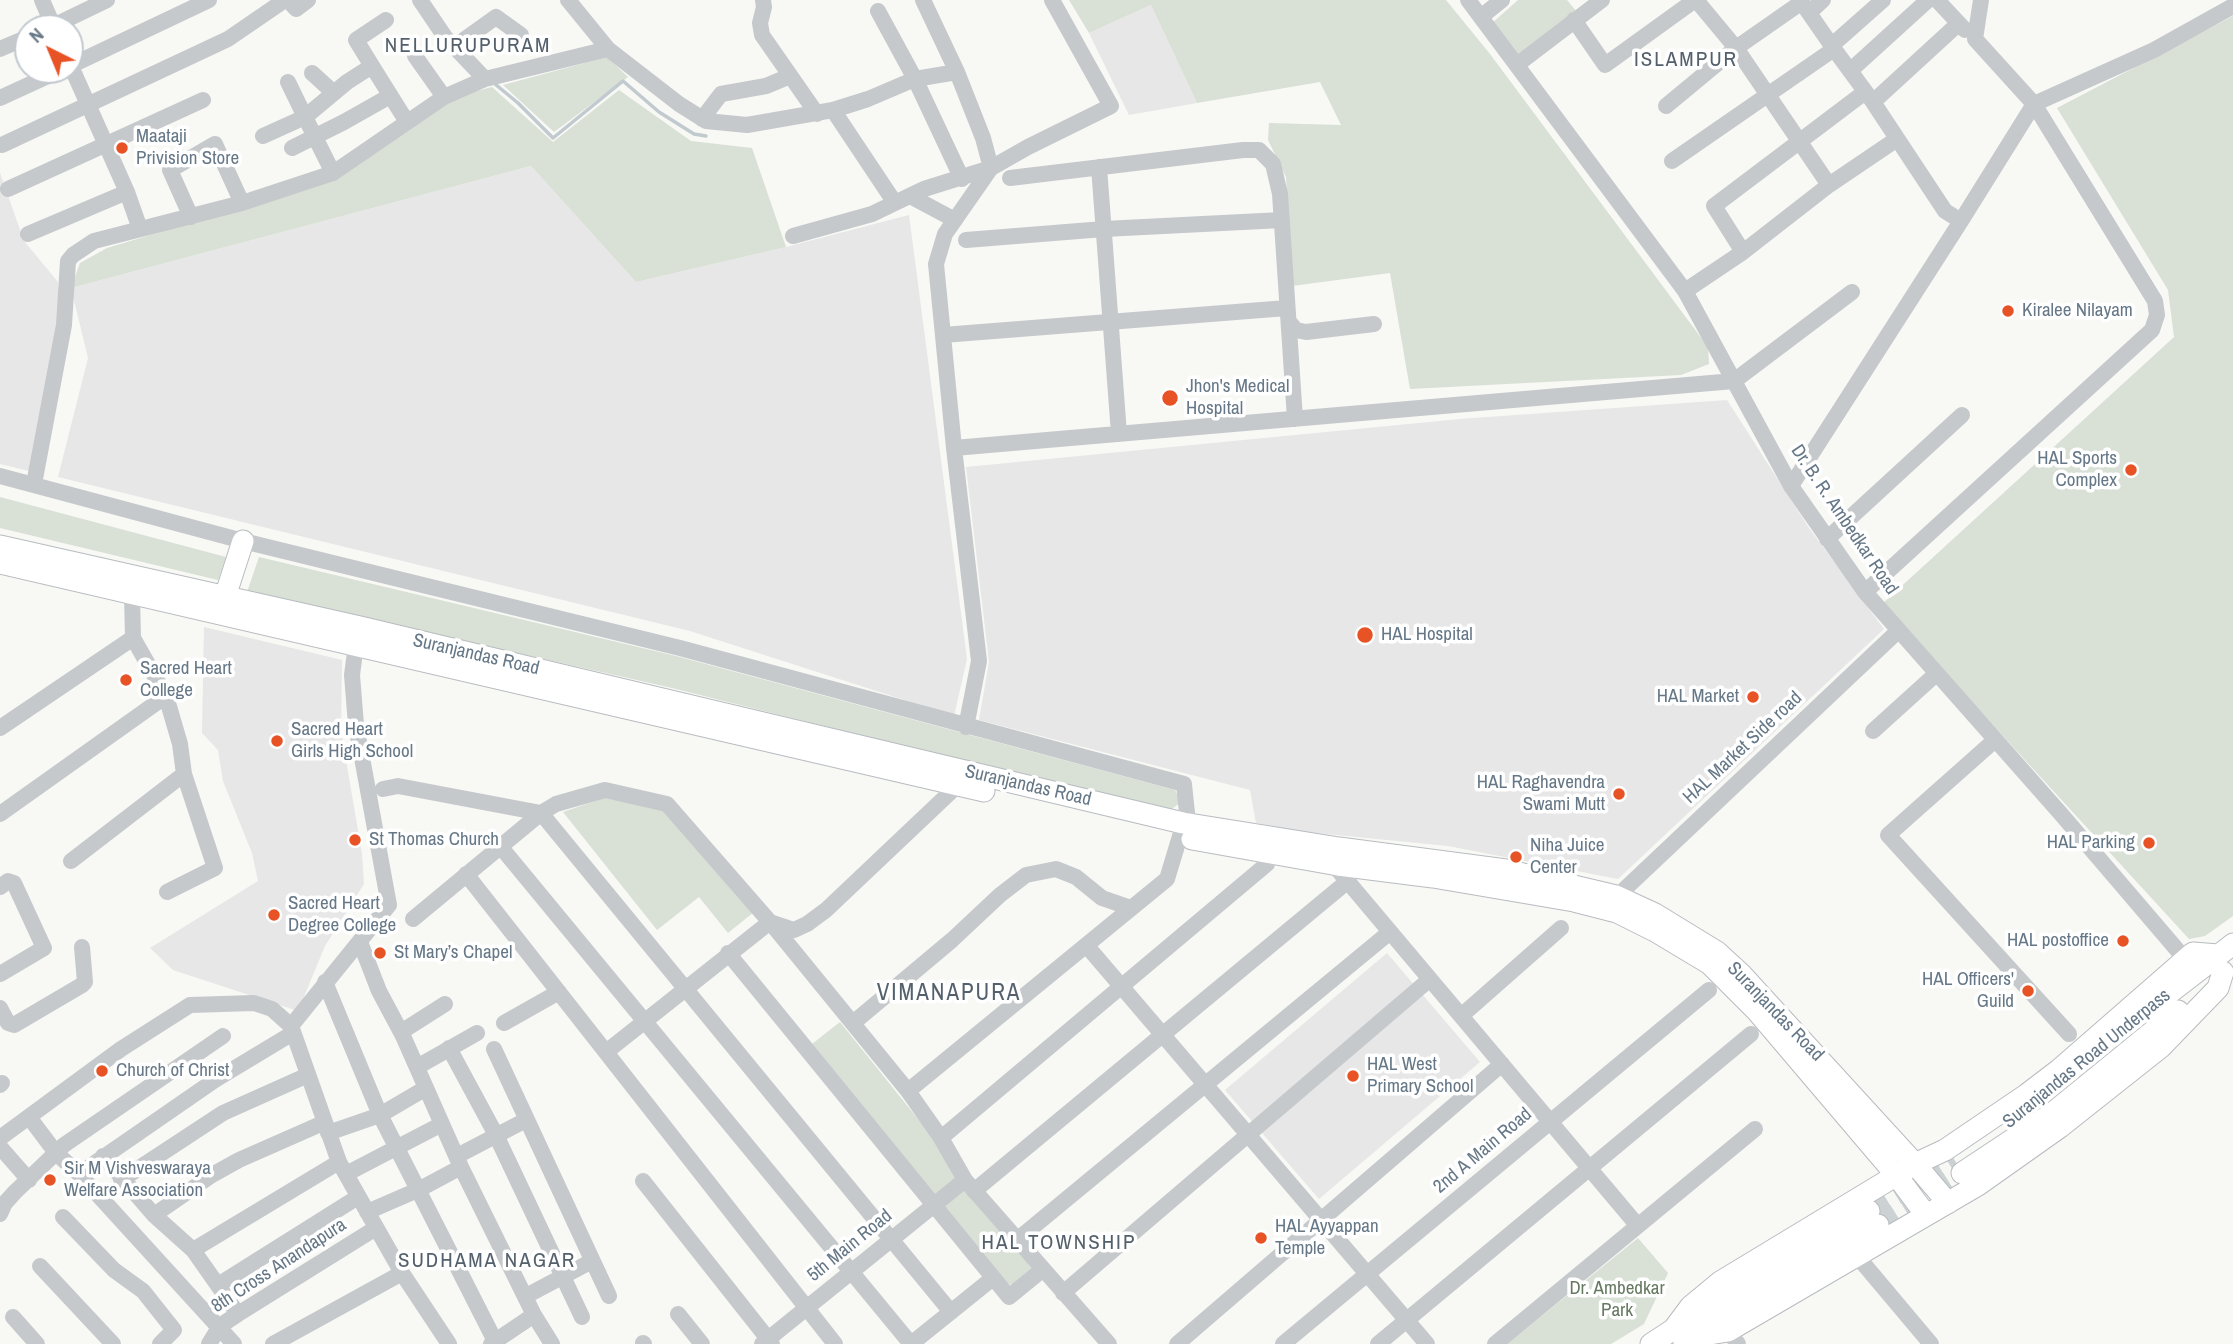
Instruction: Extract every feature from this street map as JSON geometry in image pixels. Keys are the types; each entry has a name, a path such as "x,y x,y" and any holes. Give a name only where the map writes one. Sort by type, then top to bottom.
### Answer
{"main road":[{"path":"223,606 243,541"},
{"name":"Suranjandas Road","path":"0,546 223,606 357,635 1181,830"},
{"name":"Suranjandas Road","path":"0,563 132,595 223,606"},
{"name":"Suranjandas Road","path":"357,635 958,785 1181,830 1336,856 1506,870 1655,914 1717,953 1742,975 1948,1203"},
{"name":"Suranjandas Road","path":"1610,902 1710,964 1756,1010 1897,1176 1926,1216"},
{"path":"1651,1344 1684,1338 1733,1338 1857,1256 1978,1185 2060,1127 2161,1047 2218,988 2227,959 2193,953 2035,1088 1945,1150 1915,1164 1720,1282 1691,1306 1684,1338"},
{"name":"Suranjandas Road Underpass","path":"1958,1166 2146,1011 2227,959"},
{"path":"1684,1338 1716,1322 1873,1218"}],"street":[{"path":"78,14 107,0"},
{"path":"84,58 209,0"},
{"path":"2,145 228,39 262,7 287,0 296,9 308,0"},
{"path":"420,0 454,47 485,79"},
{"path":"568,0 608,49 679,104 702,118 747,125 817,114 868,99 915,79 957,72"},
{"path":"923,0 957,72 992,168"},
{"path":"793,236 872,214 924,190 992,168 1028,146 1111,106 1052,0"},
{"name":"Dr. B. R. Ambedkar Road","path":"1468,0 1685,291 1791,486 1865,592 2185,960"},
{"path":"1482,16 1502,0"},
{"path":"1518,64 1602,0"},
{"path":"1574,20 1605,65 1696,0 1736,48 1829,185"},
{"path":"1667,106 1736,48 1804,5 1823,0"},
{"path":"1672,161 1832,48 1883,0"},
{"path":"1851,70 1928,0"},
{"path":"1865,592 2151,330 2157,315 2155,301 2034,104 1937,0"},
{"path":"1975,39 1981,0"},
{"path":"767,2 760,29 817,114"},
{"path":"1804,5 1945,211 1961,221"},
{"path":"1791,486 2034,104 2154,50 2233,6"},
{"path":"878,11 915,79 962,179"},
{"path":"454,47 496,17 521,35"},
{"path":"386,20 356,40 407,122"},
{"path":"1743,252 1714,206 1799,141 1869,97 1958,24"},
{"path":"34,484 64,325 68,261 73,255 94,241 242,203 333,173 444,97 485,79 608,49"},
{"path":"415,56 444,97"},
{"path":"262,136 305,117 372,66"},
{"path":"312,73 334,93"},
{"path":"702,118 721,94 766,86 790,76"},
{"path":"288,82 333,173"},
{"path":"0,97 29,84"},
{"path":"79,84 107,144 140,229"},
{"path":"292,148 390,96"},
{"path":"8,188 203,100"},
{"path":"833,110 903,200 955,220"},
{"path":"1685,291 1743,252 1829,185 1897,139"},
{"path":"191,217 170,170 215,144 242,203"},
{"path":"1010,178 1259,150 1273,164 1280,194 1295,419"},
{"path":"1099,167 1119,434"},
{"path":"966,727 979,661 936,264 945,234 992,168"},
{"path":"28,234 127,192"},
{"path":"966,240 1104,229 1282,220"},
{"path":"954,448 1734,381 1852,292"},
{"path":"943,335 1111,322 1289,316"},
{"path":"1289,316 1296,330 1306,332 1374,324"},
{"path":"1827,538 1962,415"},
{"path":"0,476 243,541 681,648 1184,784 1187,813 1167,878 908,1091"},
{"path":"132,595 133,638 166,696 180,744 184,774 215,868 167,892"},
{"name":"HAL Market Side road","path":"1610,902 1898,631"},
{"path":"79,1174 292,1029 325,982 389,905 356,726 352,675 357,635"},
{"path":"0,729 133,638"},
{"path":"1873,731 1936,674"},
{"path":"0,814 166,696"},
{"path":"1996,740 1888,835 2069,1034"},
{"path":"71,861 184,774"},
{"path":"770,922 794,930 807,924 863,877 958,785"},
{"path":"383,789 398,786 541,813 951,1312"},
{"path":"414,919 500,846 556,804 605,790 667,804 770,922 908,1091 970,1186 1110,1344"},
{"path":"500,846 911,1344 993,1278"},
{"path":"1336,856 1348,881 1638,1226"},
{"path":"941,1138 1267,864"},
{"path":"853,1023 1026,875 1056,869 1076,877 1102,898 1131,908"},
{"path":"466,874 835,1344"},
{"path":"0,887 8,881 14,883 44,948 0,974"},
{"name":"5th Main Road","path":"767,1342 934,1206 970,1186 1162,1035 1348,881"},
{"path":"606,1052 770,922"},
{"path":"1461,1016 1561,928"},
{"path":"1017,1240 1391,932"},
{"path":"360,942 379,991 401,1032 459,1162 534,1315 552,1344"},
{"path":"1086,945 1427,1344"},
{"path":"0,1008 8,1023 14,1025 82,985 85,982 82,947"},
{"path":"728,953 1009,1297 1042,1270"},
{"path":"1063,1293 1430,979"},
{"path":"325,982 380,1115 493,1343 534,1315"},
{"name":"2nd A Main Road","path":"1283,1344 1709,990"},
{"path":"504,1023 559,992"},
{"path":"0,1138 121,1049 190,1005 254,1003 272,1009 292,1029 325,1128 342,1168 402,1273 449,1344"},
{"path":"401,1032 445,1004"},
{"path":"416,1067 477,1033"},
{"path":"1378,1344 1751,1034"},
{"path":"2,1205 79,1134 223,1036"},
{"path":"449,1048 496,1135 582,1317"},
{"path":"494,1049 609,1296"},
{"path":"1177,1344 1502,1064"},
{"path":"121,1180 223,1113 308,1075"},
{"path":"154,1215 239,1160 325,1128 380,1115 426,1088"},
{"path":"29,1117 56,1153 79,1174 234,1344"},
{"path":"367,1212 419,1189 496,1135 526,1120"},
{"path":"192,1250 342,1168 396,1149 442,1124"},
{"path":"1495,1344 1755,1129"},
{"path":"0,1147 29,1180"},
{"path":"103,1156 154,1215 192,1250 238,1314"},
{"path":"643,1181 767,1342"},
{"path":"218,1285 358,1197"},
{"path":"64,1217 114,1270 144,1291 174,1330 160,1344"},
{"name":"8th Cross Anandapura","path":"209,1344 220,1326 376,1228"},
{"path":"1857,1256 1931,1344"},
{"path":"526,1296 592,1261"},
{"path":"40,1266 113,1344"},
{"path":"274,1344 402,1273"},
{"path":"678,1314 702,1344"},
{"path":"13,1317 37,1344"}],"shaded area":[{"path":"1151,5 1197,103 1129,115 1089,33"},
{"path":"531,166 636,282 909,215 967,659 954,716 690,631 58,477 88,358 71,288"},
{"path":"0,173 24,241 58,282 58,325 29,471 0,464"},
{"name":"HAL Hospital","path":"1727,400 1809,528 1884,629 1618,879 1448,846 1306,832 1256,823 1250,790 979,720 989,662 966,467 1460,419"},
{"path":"204,627 342,660 341,731 362,854 364,884 325,946 298,1011 173,970 150,948 258,881 252,853 223,781 218,750 202,733"},
{"name":"HAL West Primary School","path":"1387,953 1480,1062 1319,1199 1225,1090"}],"green space":[{"path":"1069,0 1446,0 1490,54 1708,347 1709,364 1681,375 1410,389 1390,273 1292,286 1286,177 1268,140 1269,123 1341,125 1320,82 1197,103 1151,5 1089,33"},
{"path":"1518,0 1567,0 1577,12 1516,56 1491,24"},
{"name":"HAL Sports Complex","path":"2233,16 2233,916 2205,936 2189,939 1882,604 2174,337 2168,290 2057,108"},
{"path":"607,57 628,77 554,132 503,85"},
{"path":"492,87 553,142 619,90 691,141 752,148 786,247 636,282 531,166 71,288 80,263 107,248 339,178 457,96"},
{"path":"0,497 226,557 218,580 0,528"},
{"path":"259,557 676,656 1175,790 1181,802 1168,812 672,688 247,592"},
{"path":"604,798 663,808 754,912 728,933 699,897 657,930 563,812"},
{"path":"840,1022 934,1139 955,1179 933,1198 812,1044"},
{"path":"965,1190 1036,1270 1013,1286 995,1278 941,1208"},
{"name":"Dr. Ambedkar Park","path":"1638,1238 1668,1273 1644,1324 1611,1344 1507,1344"}],"waterway":[{"path":"495,84 553,138 623,81 659,112 694,134 706,136"}],"tunnel":[{"path":"1869,1211 1954,1159"},
{"path":"1878,1225 1962,1173"}],"place":[{"name":"Maataji Privision Store","path":"122,148"},
{"name":"Kiralee Nilayam","path":"2008,311"},
{"name":"Jhon's Medical Hospital","path":"1170,398"},
{"name":"HAL Sports Complex","path":"2131,470"},
{"name":"HAL Hospital","path":"1365,635"},
{"name":"Sacred Heart College","path":"126,680"},
{"name":"HAL Market","path":"1753,697"},
{"name":"Sacred Heart Girls High School","path":"277,741"},
{"name":"HAL Raghavendra Swami Mutt","path":"1619,794"},
{"name":"St Thomas Church","path":"355,840"},
{"name":"HAL Parking","path":"2149,843"},
{"name":"Niha Juice Center","path":"1516,857"},
{"name":"Sacred Heart Degree College","path":"274,915"},
{"name":"HAL postoffice","path":"2123,941"},
{"name":"St Mary’s Chapel","path":"380,953"},
{"name":"HAL Officers' Guild","path":"2028,991"},
{"name":"Church of Christ","path":"102,1071"},
{"name":"HAL West Primary School","path":"1353,1076"},
{"name":"Sir M Vishveswaraya Welfare Association","path":"50,1180"},
{"name":"HAL Ayyappan Temple","path":"1261,1238"}],"district":[{"name":"NELLURUPURAM","path":"468,46"},
{"name":"ISLAMPUR","path":"1686,60"},
{"name":"VIMANAPURA","path":"949,994"},
{"name":"HAL TOWNSHIP","path":"1059,1243"},
{"name":"SUDHAMA NAGAR","path":"487,1261"}]}
